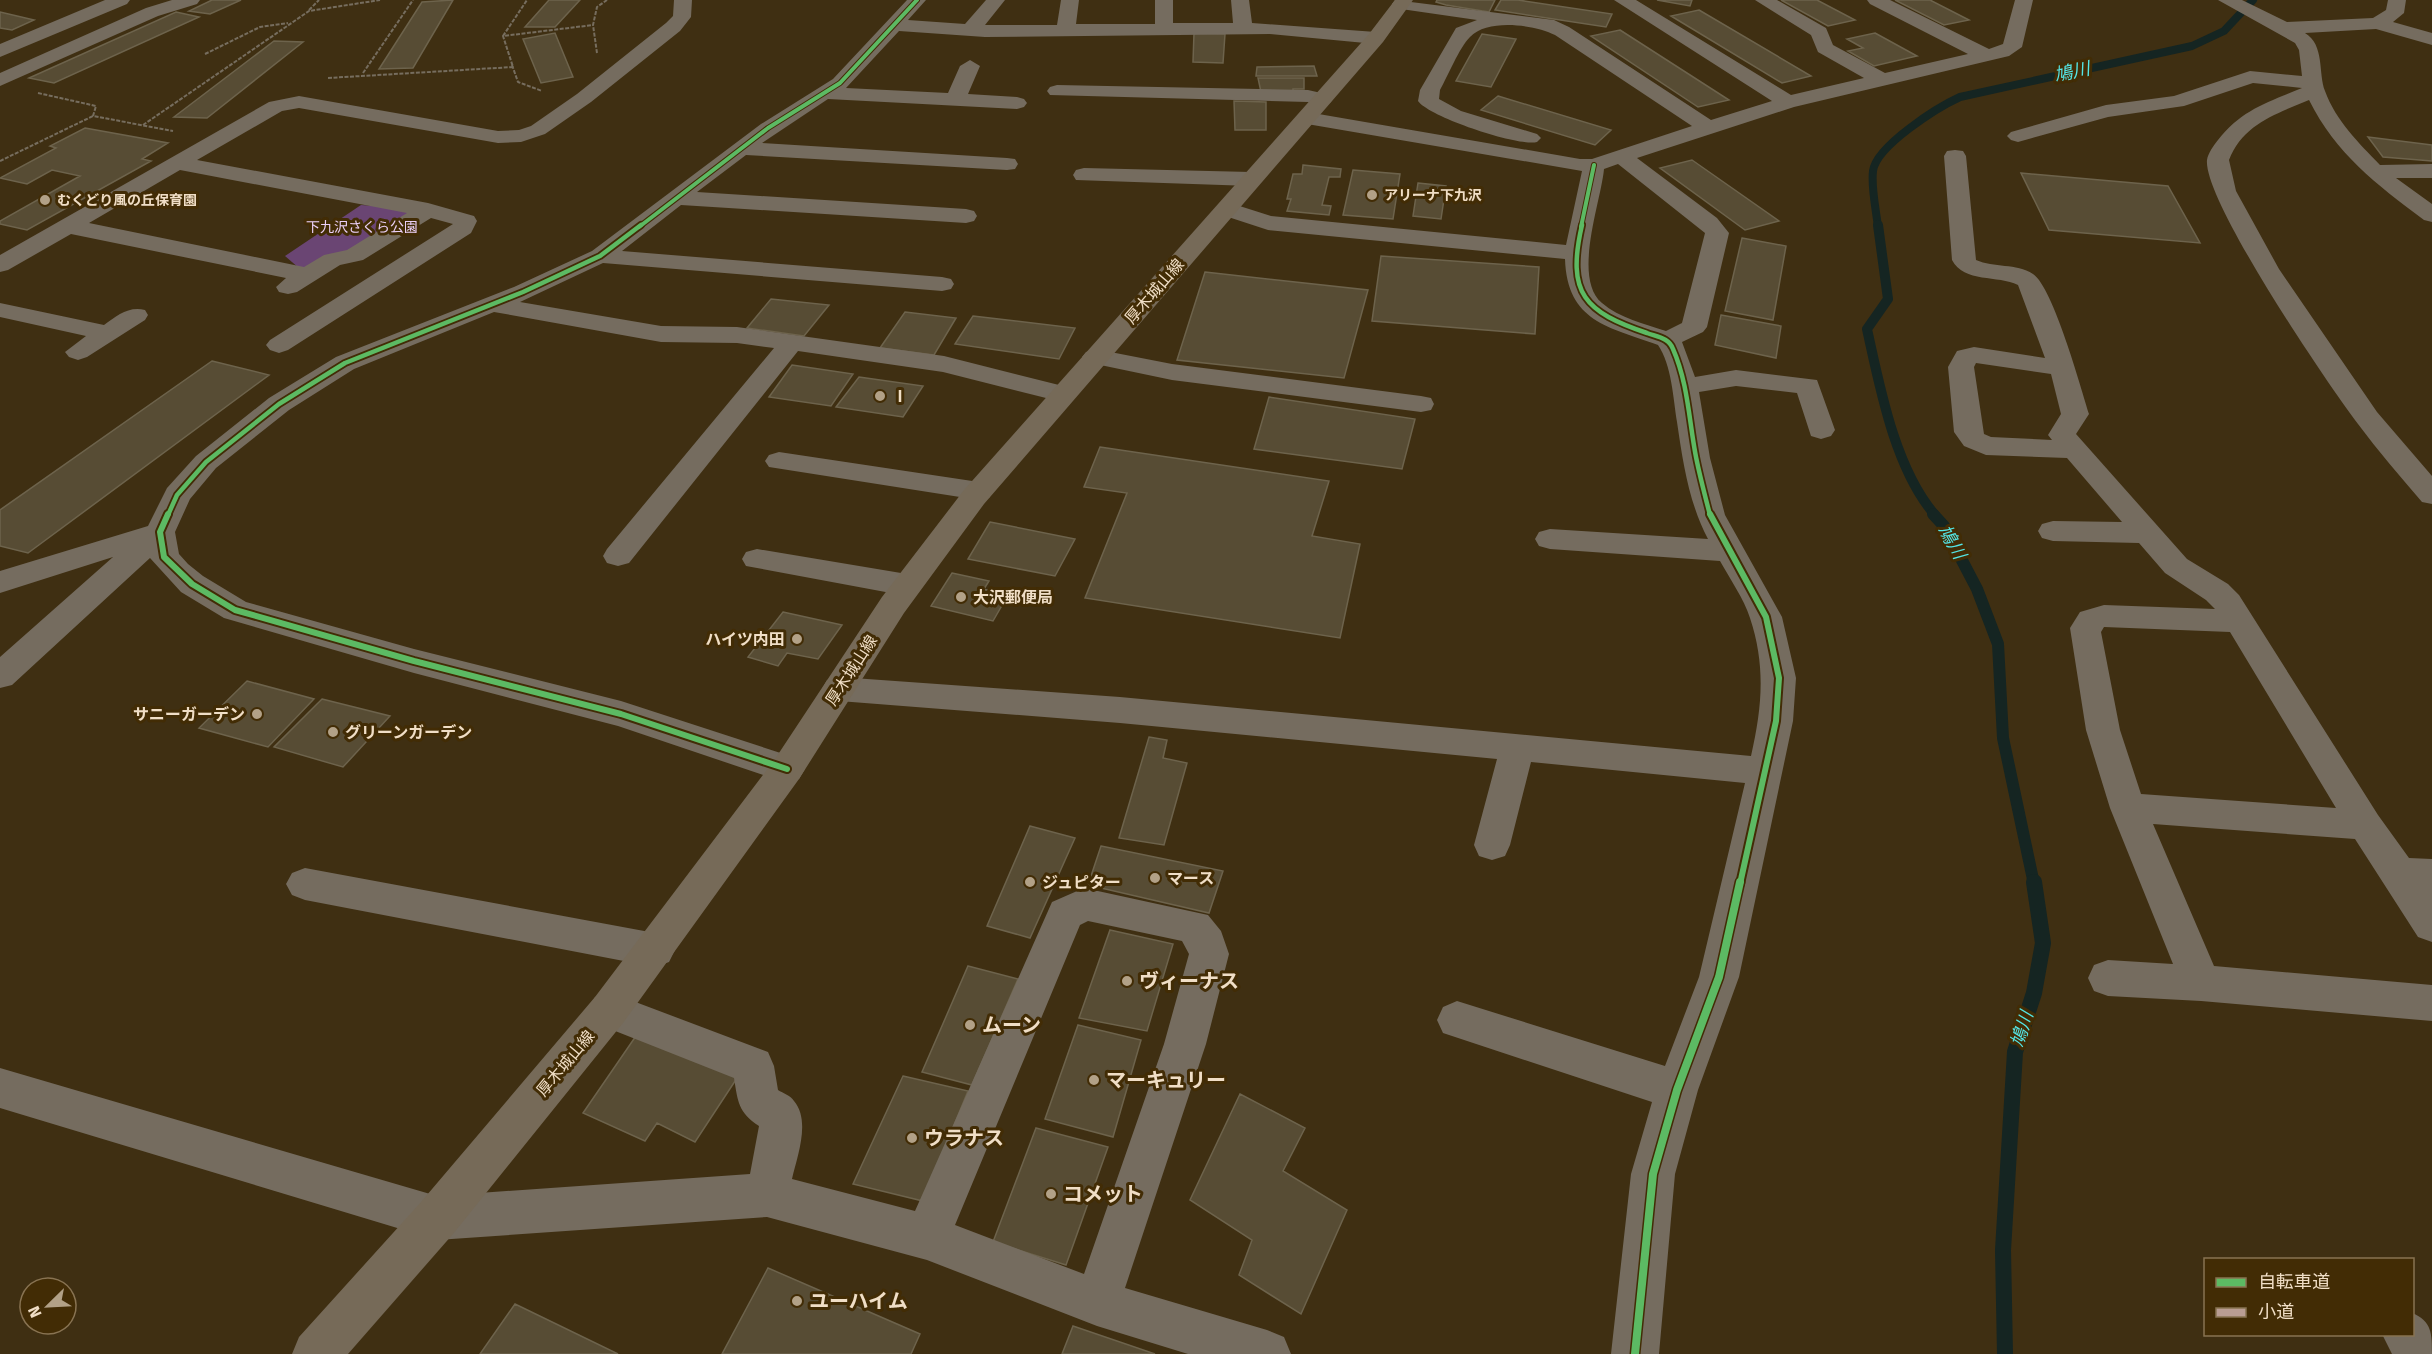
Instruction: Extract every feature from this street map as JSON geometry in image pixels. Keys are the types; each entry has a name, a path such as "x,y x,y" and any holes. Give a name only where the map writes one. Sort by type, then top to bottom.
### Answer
{"main road":[{"name":"厚木城山線","path":"316,1354 437,1218 609,1010 787,769 907,585 979,491 1376,38 1403,2"}],"street":[{"path":"0,51 122,0"},
{"path":"0,80 152,12 191,0"},
{"path":"0,265 276,106 286,103 299,102 498,137 512,137 538,130 636,58 682,17 683,0"},
{"path":"0,676 160,532 168,511 194,475 225,445 279,404 345,363 491,304 600,256 741,148 826,93 863,59 916,0"},
{"path":"970,30 996,0"},
{"path":"1066,30 1070,0"},
{"path":"1164,0 1164,29"},
{"path":"1240,0 1244,28"},
{"path":"1623,0 1788,102"},
{"path":"1764,0 1819,32 1826,48 1880,79"},
{"path":"1876,0 1985,55"},
{"path":"1635,1354 1653,1174 1677,1090 1719,977 1776,721 1779,678 1766,617 1710,515 1696,458 1685,387 1673,348 1667,340 1594,309 1586,301 1575,253 1593,178 1607,162 1707,127 1788,102 2012,47 2024,0"},
{"path":"2377,23 2395,13 2397,0"},
{"path":"1403,2 1547,24 1562,31 1707,127"},
{"path":"2231,2 2264,16 2302,39 2310,50 2315,87 2333,127 2374,172 2432,215"},
{"path":"1514,19 1485,23 1463,32 1430,90 1428,101 1438,109 1454,115 1607,162 1715,227 1717,233 1694,327 1667,340"},
{"path":"2285,27 2377,23 2432,39"},
{"path":"893,25 970,30 1244,28 1299,30 1376,38"},
{"path":"954,100 970,66"},
{"path":"2025,129 2106,111 2177,102 2250,77 2260,76 2315,87"},
{"path":"2315,87 2256,115 2240,128 2223,148 2218,160 2224,191 2267,269 2367,418 2432,495"},
{"path":"1057,92 1308,96 1315,108 1607,162"},
{"path":"826,93 1017,103"},
{"path":"741,148 1007,164"},
{"path":"1955,156 1966,264 1979,271 2029,280 2062,368 2075,414 2062,435 2176,566 2217,592 2228,603 2365,825 2415,874 2432,925"},
{"path":"177,163 428,210 458,217 465,221 463,228 286,335"},
{"path":"2374,172 2432,171"},
{"path":"1084,175 1251,179"},
{"path":"678,198 966,216"},
{"path":"1227,208 1268,223 1575,253"},
{"path":"286,289 332,260 355,255 428,210"},
{"path":"68,226 307,275"},
{"path":"600,256 932,283 933,256"},
{"path":"491,304 662,334 737,335 945,364 1062,394"},
{"path":"0,310 107,333"},
{"path":"78,352 136,315"},
{"path":"618,556 791,343"},
{"path":"2062,368 1974,355 1966,356 1961,367 1968,432 1974,440 1986,446 2074,450"},
{"path":"1095,357 1172,372 1421,404"},
{"path":"1685,387 1736,378 1808,386 1821,430"},
{"path":"779,461 979,491"},
{"path":"2053,531 2145,533"},
{"path":"2,583 160,532"},
{"path":"160,532 164,557 177,571 192,584 235,610 414,661 621,714 787,769"},
{"path":"1550,539 1729,551"},
{"path":"757,559 907,585"},
{"path":"2201,983 2128,808 2103,730 2085,632 2087,623 2093,618 2104,616 2239,621"},
{"path":"839,689 1120,710 1764,771"},
{"path":"1492,845 1516,747"},
{"path":"2128,808 2365,825"},
{"path":"305,884 655,950"},
{"path":"927,1237 1066,914 1084,904 1194,927 1207,943 1209,954 1185,1044 1098,1303"},
{"path":"2108,978 2201,983 2432,1003"},
{"path":"609,1010 753,1066 759,1102 779,1116 782,1130 767,1195"},
{"path":"1457,1020 1677,1090"},
{"path":"0,1088 437,1218 767,1195 927,1237 1098,1303 1267,1354"},
{"path":"2407,1336 2421,1354"}],"path":[{"path":"0,161 93,116 143,125 309,11 318,0"},
{"path":"309,11 380,0"},
{"path":"413,0 363,74 513,67"},
{"path":"503,36 526,0"},
{"path":"607,0 597,7 593,25 596,52 602,56 636,58"},
{"path":"206,54 260,27 291,22"},
{"path":"503,36 593,25"},
{"path":"503,36 518,82 527,87 584,98"},
{"path":"34,92 96,106 93,116"}],"green space":[{"name":"下九沢さくら公園","path":"361,205 428,210 307,275 285,256"}],"building":[{"path":"212,0 241,0 210,14 189,11"},
{"path":"453,0 413,68 379,69 422,2"},
{"path":"549,0 580,0 555,27 525,27"},
{"path":"1437,0 1495,0 1489,12 1446,5 1436,2"},
{"path":"1501,0 1518,0 1612,14 1606,27 1495,10"},
{"path":"1657,0 1692,0 1690,6"},
{"path":"1781,0 1817,0 1855,20 1828,26"},
{"path":"1895,0 1930,0 1969,20 1944,25"},
{"path":"1699,10 1811,76 1782,83 1671,16"},
{"path":"0,12 34,20 12,30 0,28"},
{"path":"176,12 199,17 54,83 29,78"},
{"path":"1620,30 1729,100 1698,107 1591,36"},
{"path":"555,33 573,77 541,83 523,39"},
{"path":"1194,33 1225,34 1223,63 1193,62"},
{"path":"1875,33 1917,56 1874,66 1848,51 1863,48 1847,39"},
{"path":"1482,34 1516,39 1491,87 1456,81"},
{"path":"274,41 303,42 207,118 174,117"},
{"path":"1314,66 1317,76 1256,76 1257,67"},
{"path":"1258,78 1304,78 1304,89 1293,89 1293,92 1261,92"},
{"path":"1498,96 1611,130 1595,145 1481,110"},
{"path":"1234,101 1266,102 1266,130 1235,130"},
{"name":"むくどり風の丘保育園","path":"85,128 168,143 142,159 151,161 27,230 0,224 0,221 80,176 52,170 27,184 0,178 56,148 50,146"},
{"path":"2368,137 2432,145 2432,161 2383,157"},
{"path":"1692,160 1779,221 1745,230 1660,168"},
{"path":"1303,165 1341,169 1340,177 1329,177 1322,205 1331,206 1329,215 1287,211 1291,199 1287,199 1293,174 1302,174"},
{"name":"アリーナ下九沢","path":"1353,170 1400,174 1393,219 1343,215"},
{"path":"2021,173 2168,186 2200,243 2049,230"},
{"path":"1418,183 1446,186 1441,219 1413,216"},
{"path":"1742,238 1786,246 1773,320 1725,311"},
{"path":"1381,256 1539,267 1535,334 1372,321"},
{"path":"1205,272 1368,290 1344,378 1177,360"},
{"path":"771,299 829,305 804,336 747,328"},
{"path":"905,312 956,318 934,355 880,348"},
{"path":"1721,315 1781,326 1776,358 1715,345"},
{"path":"973,316 1075,328 1059,359 955,344"},
{"path":"212,361 269,375 28,553 0,546 0,510"},
{"path":"792,365 853,374 831,406 769,397"},
{"name":"Ⅰ","path":"859,377 923,386 903,417 836,407"},
{"path":"1269,397 1415,419 1402,469 1254,449"},
{"path":"1100,447 1329,481 1312,536 1360,544 1340,638 1085,598 1127,493 1084,487"},
{"path":"990,522 1075,539 1055,576 968,559"},
{"path":"952,573 989,581 984,589 1008,595 993,621 931,606"},
{"name":"ハイツ内田","path":"783,612 842,625 818,659 787,653 778,666 748,657"},
{"name":"サニーガーデン","path":"247,681 314,699 268,747 199,728"},
{"name":"グリーンガーデン","path":"322,699 390,716 343,767 274,747"},
{"path":"1149,737 1167,740 1163,758 1187,763 1164,845 1119,838"},
{"name":"ジュピター","path":"1030,826 1075,838 1030,938 987,926"},
{"name":"マース","path":"1101,846 1223,871 1209,913 1088,885"},
{"name":"ヴィーナス","path":"1110,930 1173,944 1147,1031 1079,1018"},
{"name":"ムーン","path":"968,966 1018,979 972,1085 922,1072"},
{"name":"マーキュリー","path":"1078,1025 1141,1040 1113,1137 1045,1119"},
{"path":"638,1033 739,1075 695,1142 657,1123 645,1141 583,1113"},
{"name":"ウラナス","path":"903,1076 968,1091 923,1201 853,1184"},
{"path":"1240,1094 1305,1128 1283,1171 1347,1210 1301,1314 1239,1275 1252,1240 1190,1200"},
{"name":"コメット","path":"1036,1128 1108,1147 1066,1265 993,1242"},
{"name":"ユーハイム","path":"768,1268 920,1334 911,1354 722,1354"},
{"path":"515,1304 618,1354 480,1354"},
{"path":"1073,1326 1155,1354 1062,1354"}],"waterway":[{"name":"鳩川","path":"1878,227 1873,184 1873,171 1877,161 1896,139 1938,109 1960,97 2192,46 2224,31 2253,0"},
{"name":"鳩川","path":"1878,225 1888,299 1867,329 1884,402 1899,451 1909,475 1935,515"},
{"name":"鳩川","path":"1933,514 1944,526 1977,589 1998,644 2003,738 2034,884"},
{"name":"鳩川","path":"2005,1354 2003,1250 2015,1052 2034,993 2043,943 2034,882"}],"cycle path":[{"path":"787,769 621,714 414,661 235,610 192,584 177,571 164,557 160,532 177,495 206,462 279,404 345,363 523,292 600,256 768,128 840,83 917,0"},
{"path":"1594,165 1589,197 1578,239 1577,269 1583,293 1590,305 1603,315 1667,340 1673,348 1685,387 1696,458 1710,515 1766,617 1779,678 1776,721 1719,977 1677,1090 1653,1174 1635,1354"}],"place":[{"name":"アリーナ下九沢","path":"1372,195"},
{"name":"むくどり風の丘保育園","path":"45,200"},
{"name":"Ⅰ","path":"880,396"},
{"name":"大沢郵便局","path":"961,597"},
{"name":"ハイツ内田","path":"797,639"},
{"name":"サニーガーデン","path":"257,714"},
{"name":"グリーンガーデン","path":"333,732"},
{"name":"マース","path":"1155,878"},
{"name":"ジュピター","path":"1030,882"},
{"name":"ヴィーナス","path":"1127,981"},
{"name":"ムーン","path":"970,1025"},
{"name":"マーキュリー","path":"1094,1080"},
{"name":"ウラナス","path":"912,1138"},
{"name":"コメット","path":"1051,1194"},
{"name":"ユーハイム","path":"797,1301"}]}
